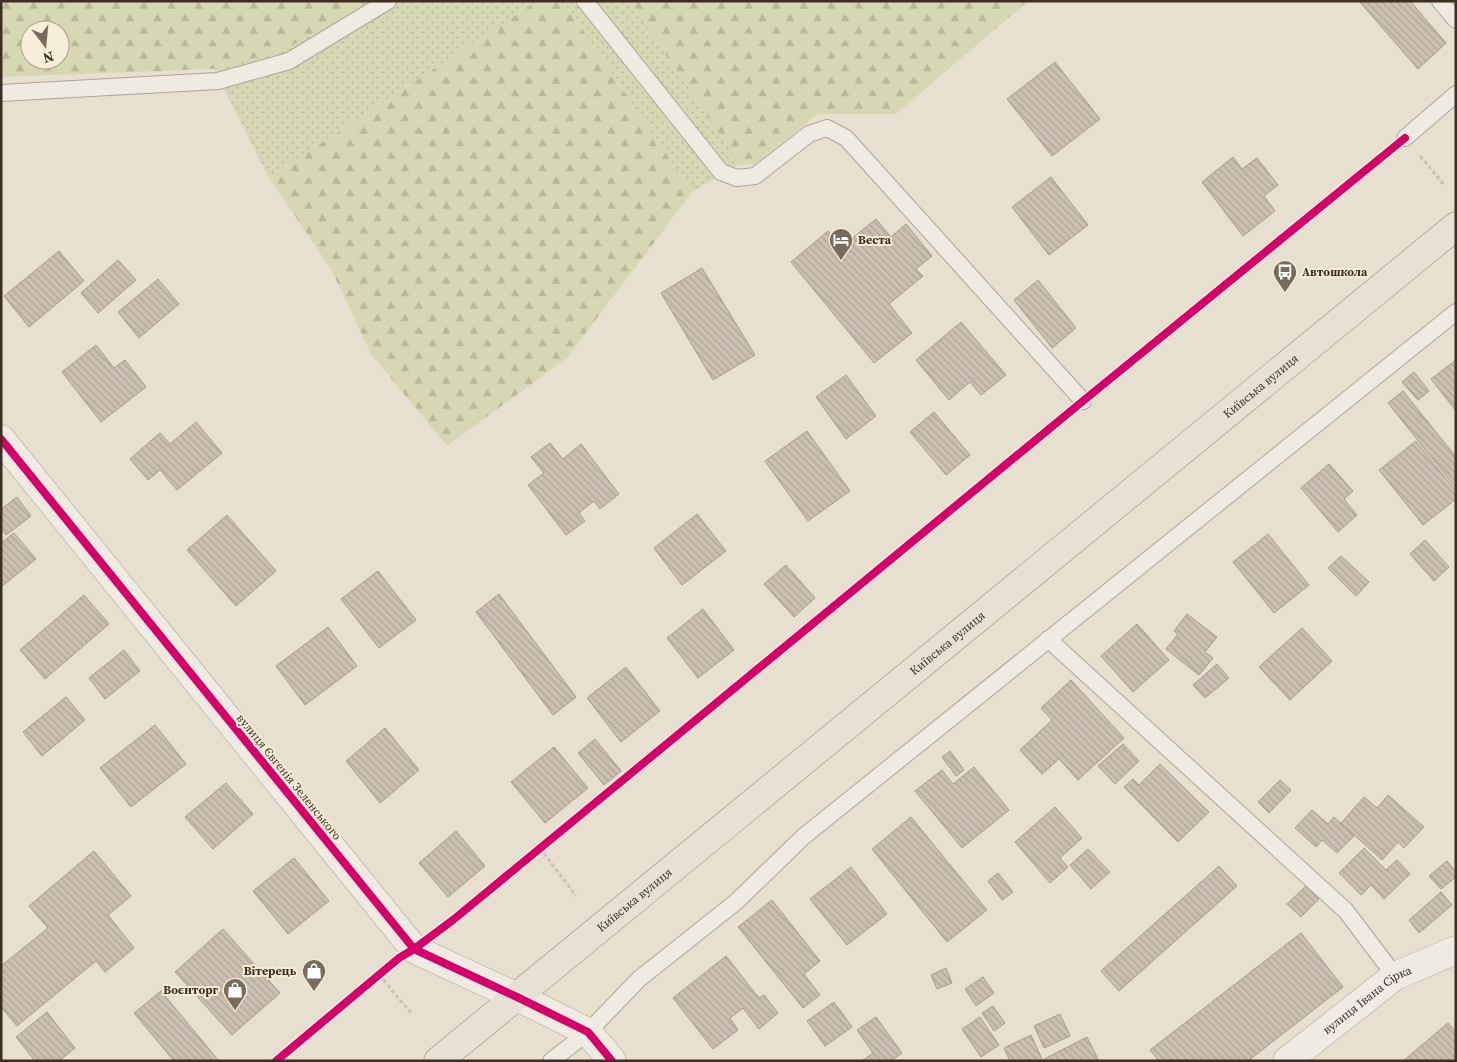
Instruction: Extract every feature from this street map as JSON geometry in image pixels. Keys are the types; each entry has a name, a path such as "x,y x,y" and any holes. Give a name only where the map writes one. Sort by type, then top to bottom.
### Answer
{"main road":[{"name":"Київська вулиця","path":"438,1061 1456,226"}],"street":[{"name":"вулиця Євгенія Зеленського","path":"2,444 414,949 588,1032 612,1061"},
{"name":"вулиця Івана Сірка","path":"1287,1061 1395,976 1456,950"}],"lane":[{"path":"1,93 218,81 289,61 388,1"},
{"path":"585,1 720,172 737,178 755,176 809,134 827,128 846,138 1083,402"},
{"path":"1440,1 1456,20"},
{"path":"1405,138 1456,94"},
{"path":"551,1061 588,1032 639,979 736,902 803,837 1456,312"},
{"path":"1048,640 1346,911 1395,976"}],"path":[{"path":"1405,138 1445,186"},
{"path":"533,854 548,842"},
{"path":"540,848 576,896"},
{"path":"372,981 399,958 414,949"},
{"path":"379,975 411,1013"}],"green space":[{"path":"1,1 370,1 286,49 214,69 1,77"},
{"path":"370,1 537,1 269,178 214,69 286,49"},
{"path":"537,1 554,1 568,8 692,192 567,358 447,446 371,354 331,269 269,178"},
{"path":"554,1 630,1 740,164 692,192 568,8"},
{"path":"630,1 1028,1 896,114 818,114 754,165 740,164"}],"building":[{"path":"1359,1 1410,1 1446,43 1418,69"},
{"path":"1055,62 1100,119 1052,156 1007,99"},
{"path":"1233,157 1242,169 1257,158 1278,185 1264,196 1275,211 1243,236 1202,182"},
{"path":"1051,177 1088,225 1049,255 1012,207"},
{"path":"876,219 891,237 906,224 932,256 916,269 923,276 889,304 912,333 874,363 791,262 828,231 841,247"},
{"path":"59,251 84,281 29,327 4,296"},
{"path":"118,260 136,280 98,313 81,293"},
{"path":"702,268 755,355 713,380 661,293"},
{"path":"158,279 179,304 139,338 118,312"},
{"path":"1038,280 1076,328 1052,348 1014,300"},
{"path":"961,322 1006,375 981,395 970,382 949,400 916,360"},
{"path":"96,345 114,368 125,360 146,387 101,422 62,372"},
{"path":"1456,360 1456,411 1431,379"},
{"path":"1414,372 1429,391 1418,400 1402,382"},
{"path":"846,375 876,416 846,439 816,397"},
{"path":"1403,391 1456,457 1456,488 1388,403"},
{"path":"934,412 970,455 946,475 910,432"},
{"path":"196,422 222,453 177,490 160,470 148,480 130,459 160,433 170,444"},
{"path":"807,431 850,491 808,521 765,461"},
{"path":"1416,441 1456,491 1456,499 1423,525 1379,470"},
{"path":"550,443 563,459 581,444 619,494 600,509 594,501 579,513 585,521 566,535 528,485 544,473 531,457"},
{"path":"1329,464 1353,491 1344,499 1357,515 1338,532 1301,488"},
{"path":"17,497 31,516 6,535 1,529 1,509"},
{"path":"697,514 726,551 682,585 654,548"},
{"path":"227,515 276,571 236,606 187,550"},
{"path":"14,533 36,559 1,587 1,543"},
{"path":"1268,534 1309,585 1274,613 1233,562"},
{"path":"1425,540 1449,567 1434,581 1410,554"},
{"path":"1341,556 1369,582 1356,596 1328,568"},
{"path":"786,565 815,598 794,617 764,584"},
{"path":"378,571 416,620 379,648 341,599"},
{"path":"499,594 576,697 553,715 476,612"},
{"path":"84,595 109,624 45,679 20,650"},
{"path":"703,609 734,650 698,678 667,638"},
{"path":"1187,614 1217,637 1205,652 1213,658 1199,675 1166,649 1178,634 1174,631"},
{"path":"1137,624 1169,660 1133,692 1101,656"},
{"path":"328,627 357,666 305,705 276,666"},
{"path":"1302,628 1332,661 1290,700 1259,667"},
{"path":"124,650 140,671 105,699 89,678"},
{"path":"1217,664 1229,678 1205,698 1193,685"},
{"path":"626,667 660,711 621,742 587,698"},
{"path":"1071,680 1124,738 1078,780 1059,759 1042,774 1020,750 1052,720 1041,708"},
{"path":"66,697 85,720 42,756 23,732"},
{"path":"155,725 186,764 131,807 100,768"},
{"path":"385,728 419,770 380,803 346,761"},
{"path":"595,739 621,771 604,785 578,753"},
{"path":"1123,744 1139,761 1115,784 1098,766"},
{"path":"554,747 588,788 545,823 511,782"},
{"path":"950,751 964,770 956,776 942,757"},
{"path":"1160,764 1209,812 1178,842 1124,787 1133,779 1139,785"},
{"path":"974,767 1009,810 962,848 915,791 942,770 953,784"},
{"path":"1280,780 1291,790 1269,813 1258,802"},
{"path":"226,783 253,814 213,849 185,817"},
{"path":"1388,795 1424,827 1404,848 1398,842 1382,860 1341,823 1364,797 1377,808"},
{"path":"1055,807 1082,838 1060,858 1068,867 1050,883 1015,842"},
{"path":"1312,810 1328,824 1334,817 1354,836 1337,853 1322,840 1316,847 1295,828"},
{"path":"911,817 987,910 947,942 872,849"},
{"path":"456,831 485,866 448,897 419,863"},
{"path":"1364,848 1386,870 1397,860 1410,874 1384,899 1371,885 1361,895 1339,873"},
{"path":"1088,849 1110,872 1091,889 1070,865"},
{"path":"94,851 131,896 108,915 134,948 105,972 96,961 17,1026 1,1007 1,966 48,928 29,906"},
{"path":"294,858 329,901 288,934 253,891"},
{"path":"1447,861 1456,872 1456,877 1441,889 1429,876"},
{"path":"1219,866 1237,886 1119,991 1101,971"},
{"path":"851,867 887,914 847,945 810,899"},
{"path":"998,873 1013,892 1002,900 988,881"},
{"path":"1306,886 1319,899 1301,917 1287,904"},
{"path":"1441,892 1452,905 1419,933 1409,920"},
{"path":"772,900 820,961 804,974 820,995 803,1008 738,927"},
{"path":"223,929 280,993 232,1035 175,972"},
{"path":"1301,933 1343,987 1248,1061 1159,1061 1150,1050"},
{"path":"726,956 759,998 764,995 778,1013 759,1029 743,1008 730,1018 738,1030 713,1049 673,998"},
{"path":"946,968 952,983 937,989 931,975"},
{"path":"983,977 994,993 976,1006 965,989"},
{"path":"161,991 219,1061 174,1061 134,1013"},
{"path":"834,1002 852,1027 825,1046 807,1021"},
{"path":"993,1006 1005,1023 994,1031 982,1013"},
{"path":"47,1012 75,1048 59,1061 35,1061 16,1037"},
{"path":"1060,1014 1070,1036 1044,1048 1034,1026"},
{"path":"876,1017 902,1053 891,1061 862,1061 873,1053 857,1030"},
{"path":"980,1017 999,1045 981,1057 962,1029"},
{"path":"1448,1023 1456,1032 1456,1061 1403,1061"},
{"path":"1031,1035 1043,1061 1010,1061 1004,1048"},
{"path":"1087,1037 1099,1061 1045,1061 1044,1059"}],"cycle path":[{"path":"276,1061 399,958 453,920 1405,138"},
{"path":"1,439 414,949 588,1032 612,1061"}],"place":[{"name":"Веста","path":"841,261"},
{"name":"Автошкола","path":"1285,293"},
{"name":"Вітерець","path":"314,992"},
{"name":"Воєнторг","path":"235,1011"}]}
